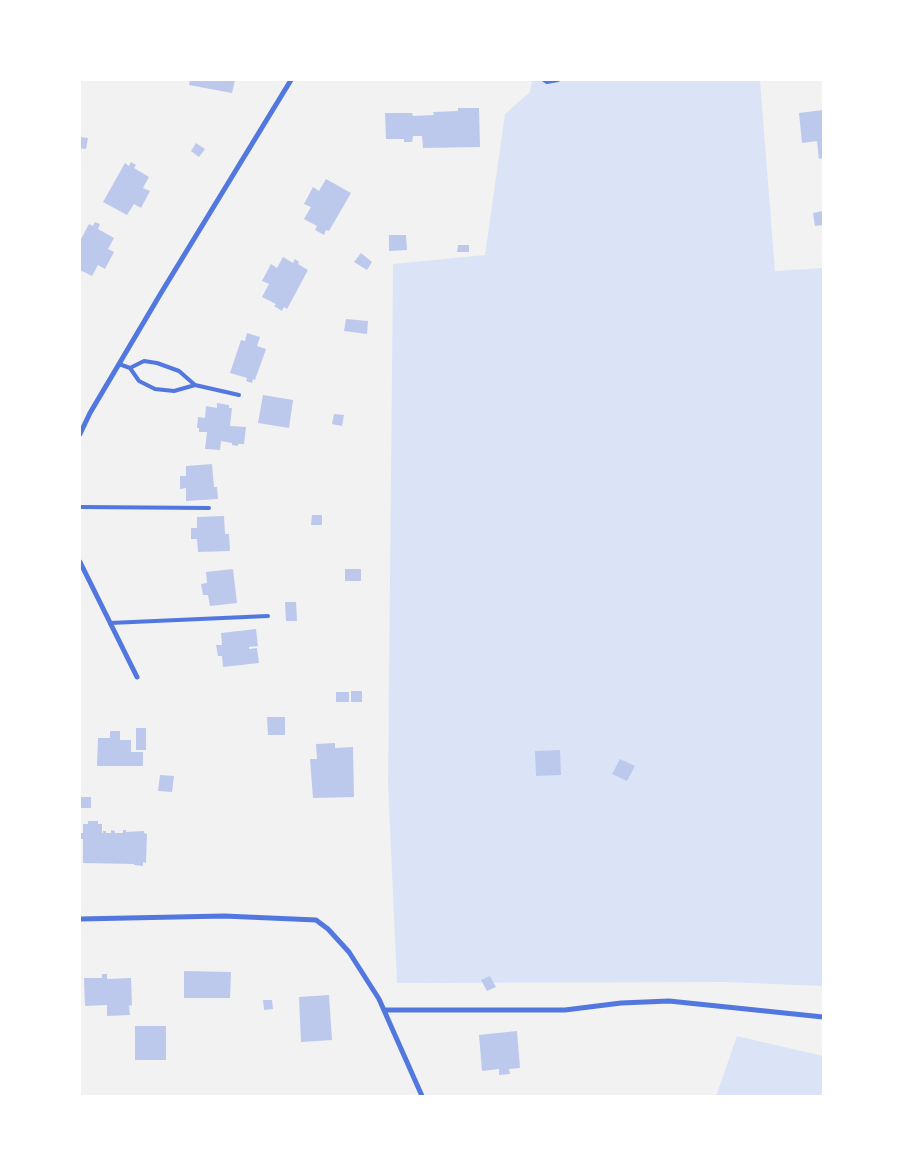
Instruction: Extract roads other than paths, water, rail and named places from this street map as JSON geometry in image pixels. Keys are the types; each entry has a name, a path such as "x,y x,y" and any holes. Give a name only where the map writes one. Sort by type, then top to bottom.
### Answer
{"street":[{"path":"80,434 119,364 291,80"},
{"path":"80,562 137,677"},
{"path":"80,919 224,916 316,920 328,928 348,952 384,1010 422,1096"},
{"path":"384,1010 565,1010 621,1003 669,1001 823,1017"}],"lane":[{"path":"544,80 546,82 558,80"},
{"path":"130,368 144,361 158,363 179,372 195,385 239,395"},
{"path":"119,364 130,368 139,381 156,389 174,391 195,385"},
{"path":"80,507 210,508"},
{"path":"110,623 268,616"}]}
